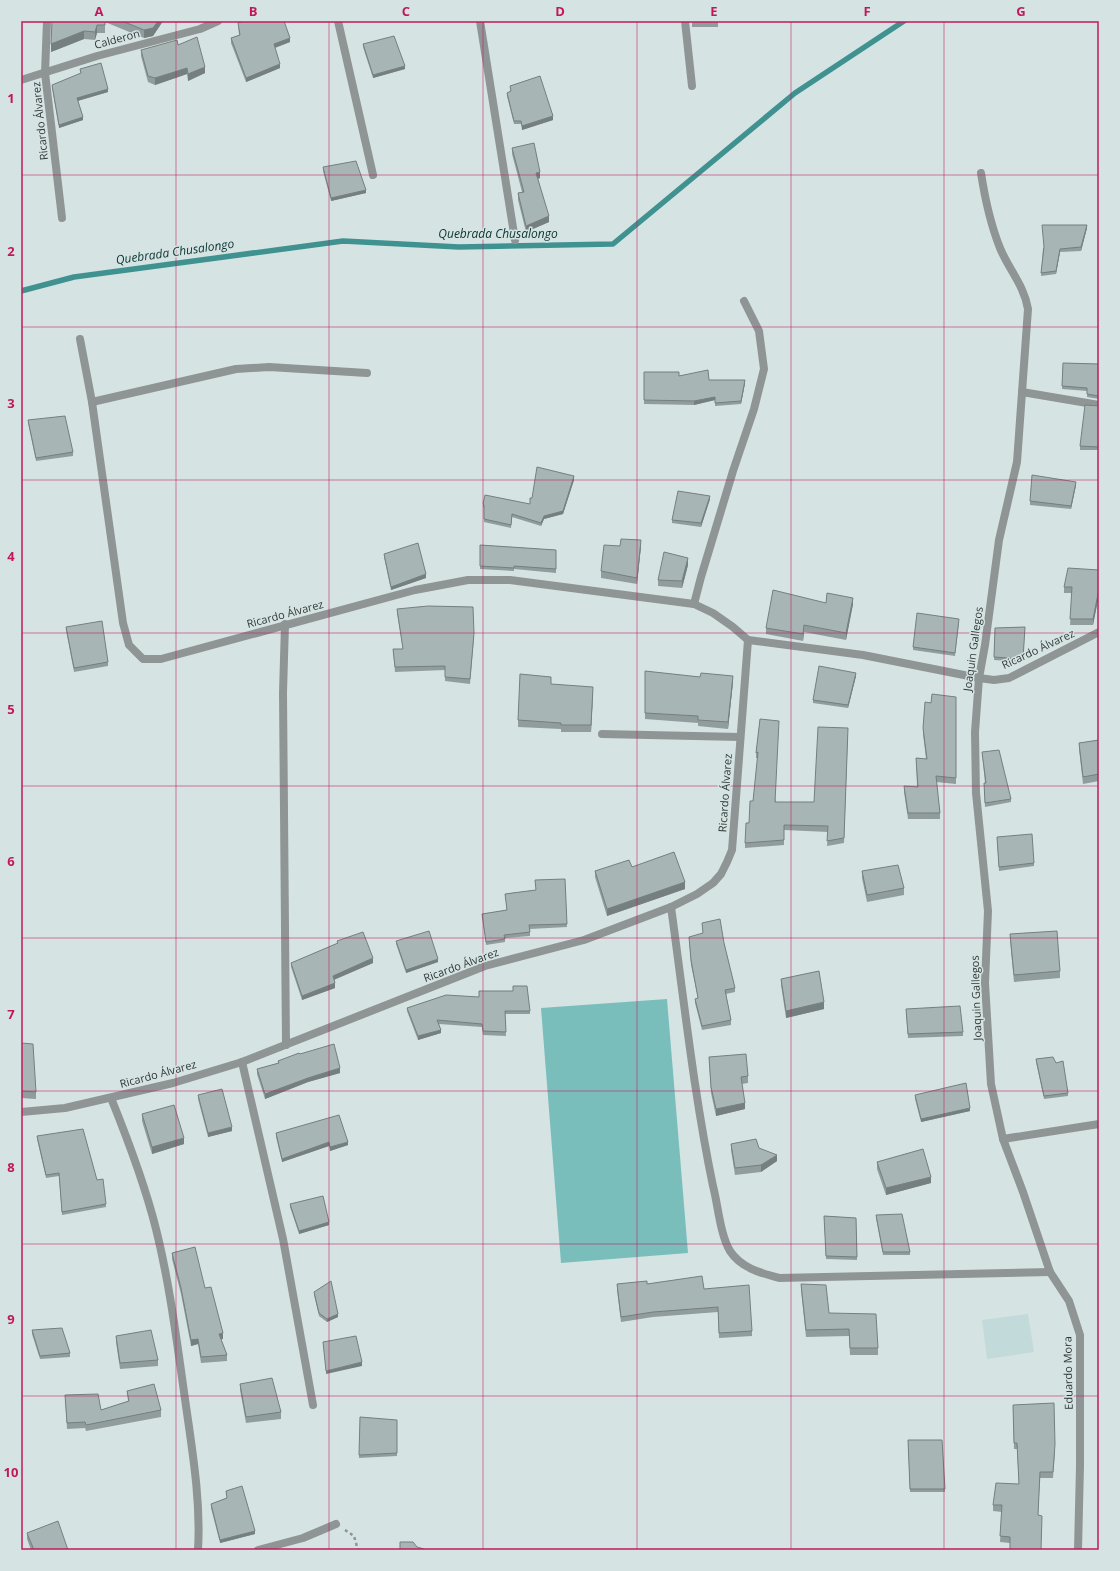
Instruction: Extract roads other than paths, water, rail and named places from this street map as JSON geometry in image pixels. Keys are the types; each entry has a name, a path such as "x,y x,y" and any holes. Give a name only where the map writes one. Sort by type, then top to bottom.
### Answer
{"street":[{"name":"Ricardo Álvarez","path":"47,21 45,72 62,218"},
{"name":"Calderon","path":"21,80 199,25 218,21"},
{"path":"338,21 373,175"},
{"path":"480,21 515,240"},
{"path":"685,21 692,86"},
{"name":"Joaquin Gallegos","path":"981,173 986,208 1000,249 1026,296 1028,309 1017,462 999,540 985,645 979,678 975,732 976,793 988,911 985,983 991,1084 1003,1139"},
{"path":"694,604 733,471 754,409 764,369 759,331 744,301"},
{"name":"Ricardo Álvarez","path":"80,339 92,402 123,623 129,645 142,659 162,659 285,624 415,590 468,580 510,580 694,604 713,613 748,640 863,655 994,680 1009,678 1099,632"},
{"path":"92,402 236,369 269,367 367,373"},
{"path":"1022,392 1099,405"},
{"path":"285,624 283,693 286,1046"},
{"name":"Ricardo Álvarez","path":"21,1112 65,1108 111,1098 173,1083 242,1062 286,1046 485,966 584,940 671,907 697,894 713,883 721,874 732,850 748,640"},
{"path":"602,734 740,738"},
{"path":"671,907 707,1156 723,1232 730,1251 743,1264 760,1273 779,1278 1050,1272"},
{"path":"242,1062 283,1239 313,1405"},
{"path":"111,1098 126,1136 156,1229 169,1289 194,1459 199,1531 198,1550"},
{"path":"1003,1139 1099,1124"},
{"name":"Eduardo Mora","path":"1003,1139 1050,1272 1069,1301 1080,1336 1080,1466 1078,1550"},
{"path":"258,1550 303,1538 336,1524"}],"waterway":[{"name":"Quebrada Chusalongo","path":"21,291 74,277 343,241 459,247 613,244 795,93 904,21"}]}
